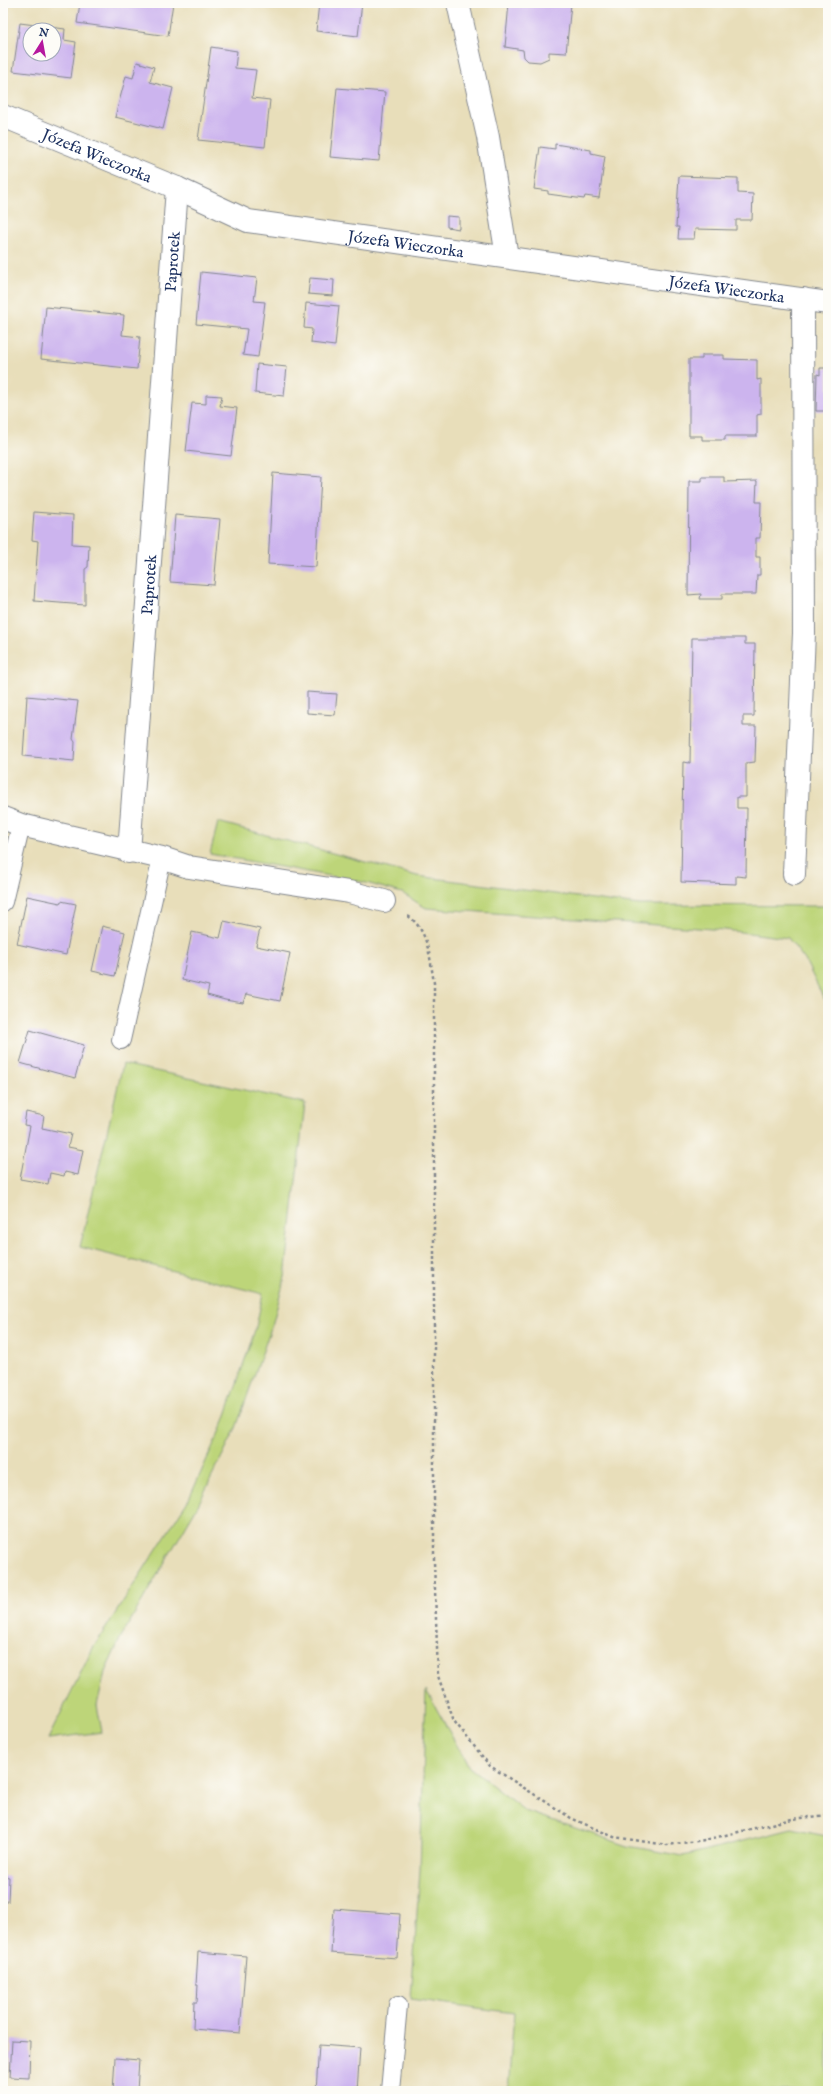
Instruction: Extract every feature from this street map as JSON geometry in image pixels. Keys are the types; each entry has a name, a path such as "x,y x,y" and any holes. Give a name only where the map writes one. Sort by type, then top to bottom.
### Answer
{"street":[{"path":"458,3 488,137 507,257"},
{"name":"Józefa Wieczorka","path":"3,116 177,188 248,222 828,303"},
{"name":"Paprotek","path":"129,852 177,188"},
{"path":"794,874 804,633 803,299"},
{"path":"12,822 129,852 162,858 189,867 349,892 384,901"}],"lane":[{"path":"3,902 12,822"},
{"path":"121,1040 162,858"},
{"path":"390,2091 398,2005"}],"path":[{"path":"384,901 414,920 427,940 434,983 434,1561 438,1676 454,1721 490,1766 571,1818 614,1837 667,1845 705,1840 792,1819 828,1815"}],"green space":[{"path":"218,822 417,876 639,905 828,906 828,1004 805,960 788,938 725,930 426,908 402,893 363,882 210,854"},
{"path":"123,1064 305,1103 285,1277 273,1322 236,1428 197,1507 121,1637 105,1672 97,1705 102,1732 48,1739 93,1648 189,1499 224,1421 256,1327 263,1294 80,1247"},
{"path":"426,1690 469,1767 525,1811 628,1846 683,1856 792,1829 826,1836 828,2091 508,2091 514,2013 411,1999 420,1870"}],"building":[{"path":"80,3 173,3 168,36 77,23"},
{"path":"319,3 362,3 358,36 316,31"},
{"path":"509,3 571,4 566,53 549,52 549,58 540,62 528,61 524,57 523,50 505,47"},
{"path":"20,23 22,23 22,62 62,62 62,29 65,29 64,40 76,42 71,78 13,71"},
{"path":"211,47 237,51 235,68 256,70 252,98 270,100 265,147 198,140"},
{"path":"137,62 154,67 150,82 173,88 163,129 115,117 126,76 133,78"},
{"path":"337,88 385,92 379,161 330,157"},
{"path":"555,144 591,150 591,153 605,156 599,198 585,196 584,199 548,194 548,191 534,189 540,147 555,149"},
{"path":"679,176 738,178 738,193 753,194 752,220 736,220 736,230 695,229 694,239 678,239 679,227 676,227"},
{"path":"447,216 459,217 459,229 447,227"},
{"path":"201,272 257,278 254,301 265,302 258,357 243,355 247,329 196,324"},
{"path":"310,278 334,280 333,296 308,294"},
{"path":"306,303 339,306 335,346 311,343 312,329 304,328"},
{"path":"46,307 124,315 122,335 140,337 137,369 41,359"},
{"path":"702,355 724,355 724,359 757,360 757,380 761,379 761,414 757,415 757,436 725,436 725,440 702,440 702,436 689,436 689,359 702,359"},
{"path":"257,364 287,367 284,396 255,393"},
{"path":"820,368 828,368 828,411 816,411 817,374 820,375"},
{"path":"206,395 222,396 220,406 237,408 231,456 186,451 192,403 206,404"},
{"path":"273,473 321,477 316,567 268,564"},
{"path":"702,477 724,477 724,482 757,481 756,502 761,502 760,538 756,538 756,557 760,557 760,575 757,575 756,594 722,594 722,599 700,599 701,594 688,595 689,481 702,481"},
{"path":"34,512 73,515 72,544 89,545 88,567 85,569 85,605 34,601 38,541 32,540"},
{"path":"175,515 220,519 214,585 170,582"},
{"path":"692,638 745,638 745,644 755,644 754,716 743,716 743,726 756,726 755,762 746,763 746,797 737,797 737,808 747,808 746,877 736,876 736,884 681,882 683,762 690,763"},
{"path":"307,692 337,694 335,715 307,713"},
{"path":"27,696 78,701 73,739 75,742 74,761 23,756"},
{"path":"27,896 60,903 61,901 76,904 66,955 17,944"},
{"path":"224,921 260,929 256,946 290,953 280,1001 246,994 243,1003 225,1000 207,995 209,986 182,980 192,932 220,938"},
{"path":"102,926 125,932 115,976 92,971"},
{"path":"30,1030 84,1045 75,1078 20,1063"},
{"path":"26,1112 44,1116 42,1128 71,1134 68,1147 83,1150 78,1175 65,1172 64,1176 50,1173 48,1184 20,1179 30,1126 24,1125"},
{"path":"3,1876 9,1877 8,1902 3,1902"},
{"path":"334,1909 400,1914 397,1958 331,1953"},
{"path":"198,1952 246,1956 240,2033 193,2029 194,2002 197,2002 198,1985 196,1985"},
{"path":"12,2040 30,2041 29,2078 10,2077"},
{"path":"319,2045 360,2048 357,2091 316,2091"},
{"path":"115,2058 139,2060 137,2091 113,2091"}]}
